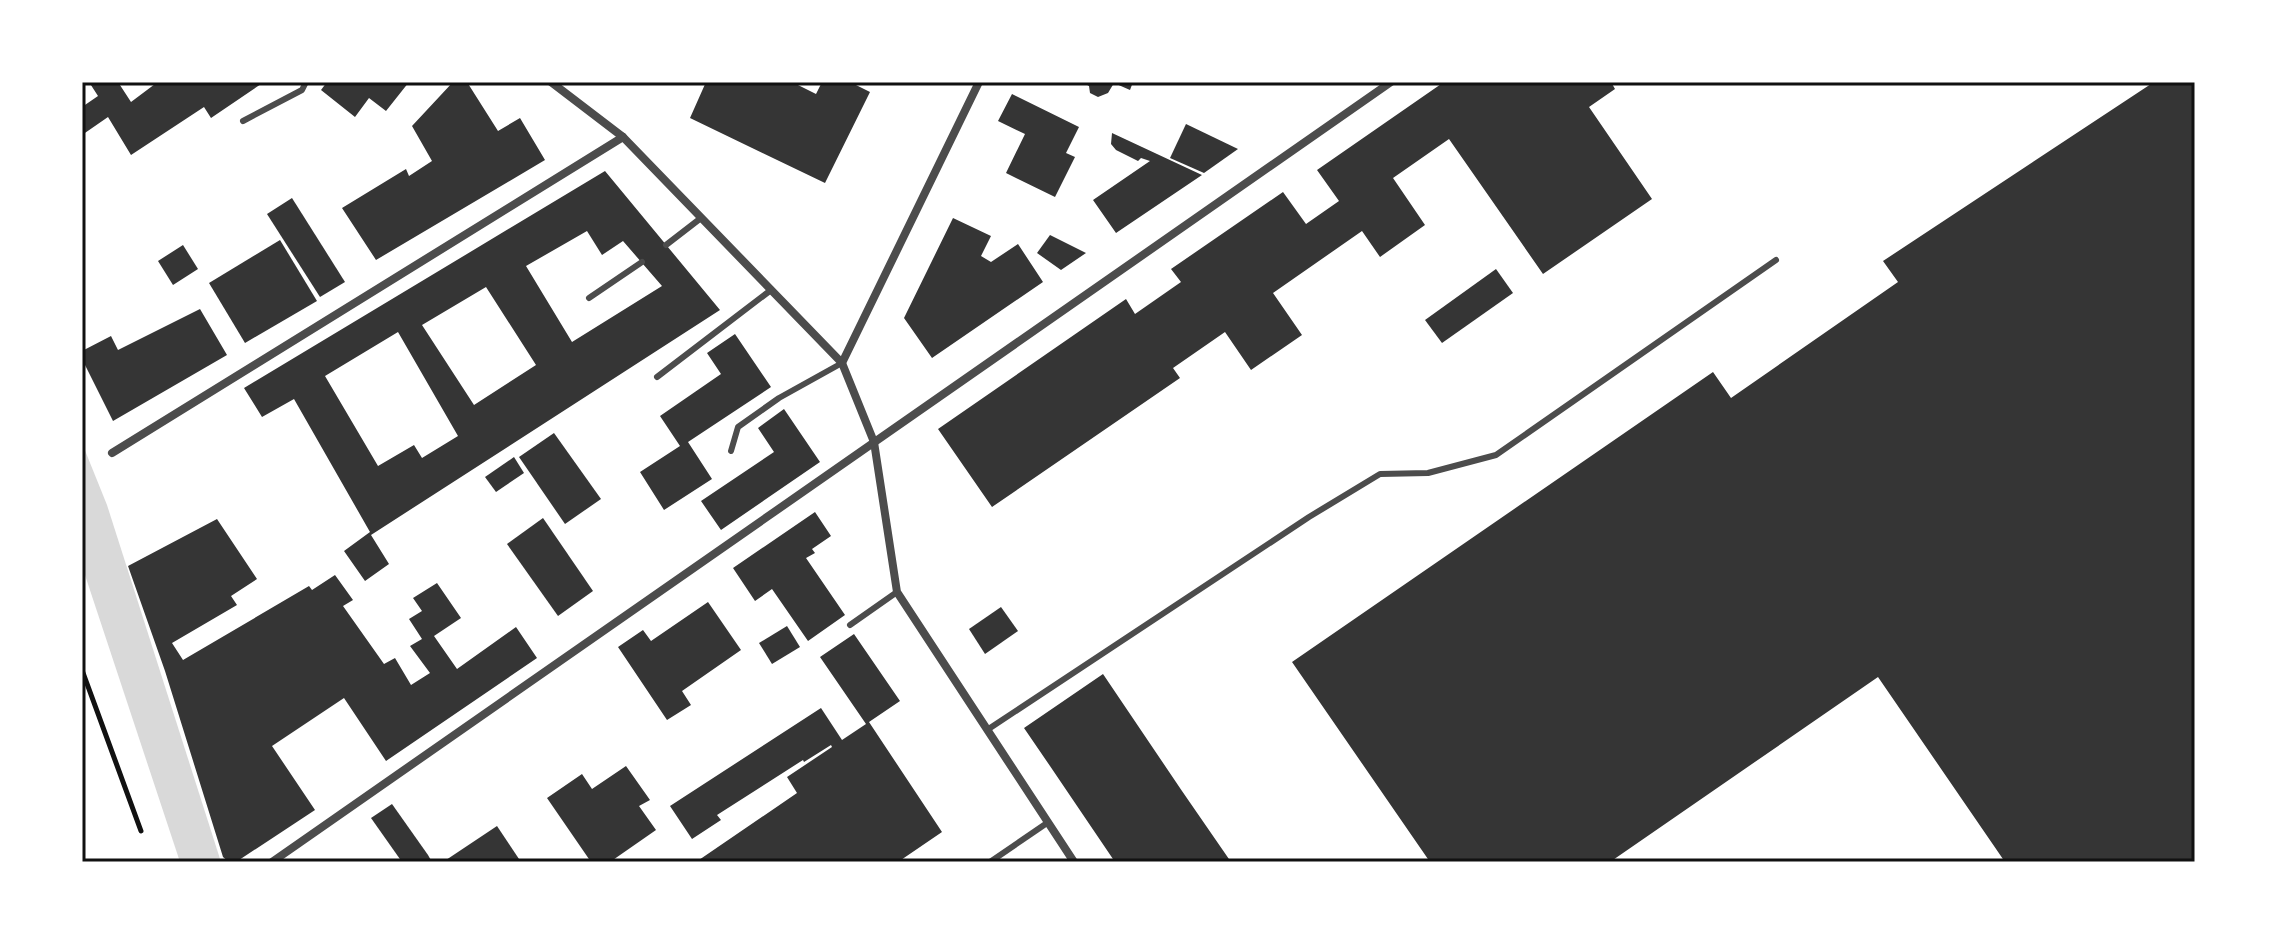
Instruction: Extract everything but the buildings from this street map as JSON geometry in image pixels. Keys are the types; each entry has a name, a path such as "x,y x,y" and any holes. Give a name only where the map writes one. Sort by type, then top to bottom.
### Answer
{"street":[{"path":"551,82 623,137 842,363 874,442 897,592 1074,862"},
{"path":"842,363 979,82"},
{"path":"272,862 1391,82"},
{"path":"112,453 623,137"}],"lane":[{"path":"243,121 302,90 306,82"},
{"path":"666,245 701,218"},
{"path":"987,730 1309,517 1380,474 1428,473 1496,455 1776,260"},
{"path":"589,298 642,262"},
{"path":"657,377 771,290"},
{"path":"731,451 738,427 779,398 842,363"},
{"path":"850,625 897,592"},
{"path":"990,862 1047,823"}],"path":[{"path":"82,670 141,831"}],"shaded area":[{"path":"82,443 107,505 221,862 180,862 82,566"}]}
